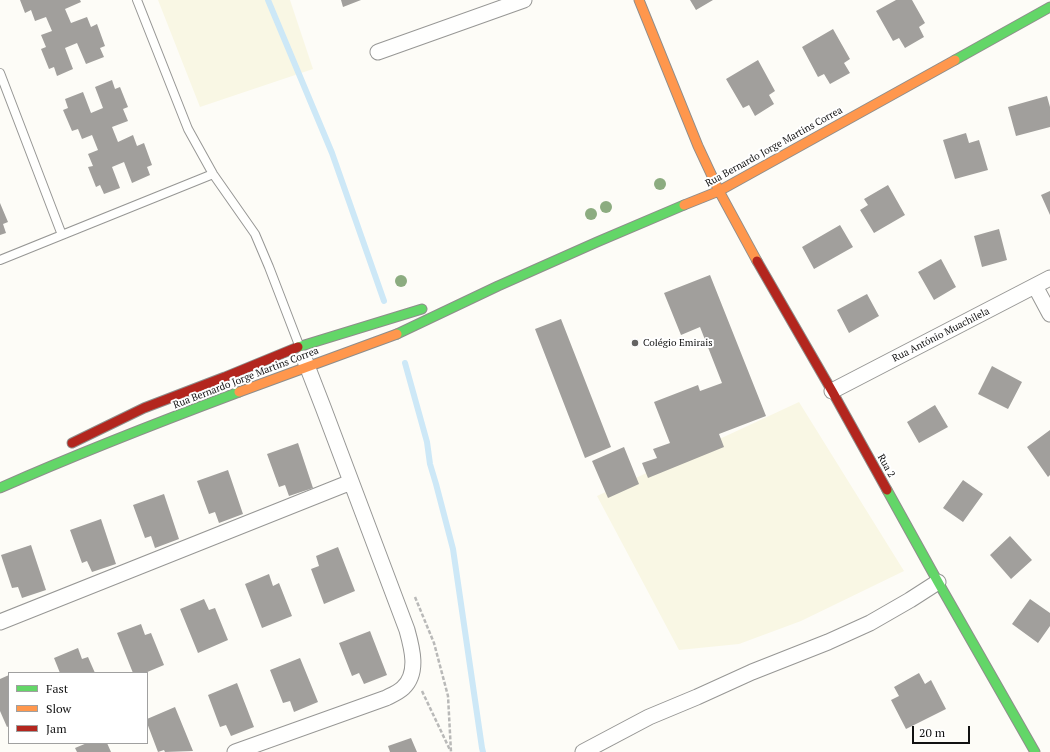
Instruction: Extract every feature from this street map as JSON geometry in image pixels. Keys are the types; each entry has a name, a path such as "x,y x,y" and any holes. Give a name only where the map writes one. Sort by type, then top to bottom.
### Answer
{"street":[{"path":"378,52 524,0"},
{"name":"Rua 2","path":"639,0 698,146 719,191 1035,752"},
{"name":"Rua Bernardo Jorge Martins Correa","path":"0,488 59,462 159,422 396,334 597,242 719,191 1050,6"},
{"name":"Rua António Muachilela","path":"832,391 1050,278"},
{"name":"Rua Bernardo Jorge Martins Correa","path":"446,301 498,286"},
{"path":"1035,286 1050,314"},
{"name":"Rua Bernardo Jorge Martins Correa","path":"61,448 144,408 299,347 429,306"},
{"path":"235,752 386,698 403,688 411,678 413,662 411,644 407,630 324,407 299,347"},
{"path":"0,622 351,482"},
{"path":"583,752 649,717 870,623 938,582"}],"lane":[{"path":"137,0 188,129 212,174 255,234 299,347"},
{"path":"0,73 62,235"},
{"path":"0,260 212,174"}],"path":[{"path":"411,678 422,691 451,752"}],"shaded area":[{"path":"158,0 290,0 313,69 200,107"},
{"path":"799,402 904,571 801,621 739,644 679,650 597,496"}],"building":[{"path":"20,0 80,0 81,2 65,9 71,23 87,17 91,27 97,24 105,46 100,48 104,57 86,64 77,43 65,48 73,69 57,76 54,67 49,69 41,49 46,47 41,35 52,31 46,17 35,21 31,10 25,13"},
{"path":"341,0 361,0 343,7"},
{"path":"690,0 713,0 696,10"},
{"path":"896,0 912,0 925,23 919,27 924,37 905,48 899,38 893,41 876,11"},
{"path":"833,29 850,59 844,63 850,73 830,84 824,74 818,77 802,47"},
{"path":"758,60 775,91 769,95 774,104 755,116 749,105 743,108 726,79"},
{"path":"112,80 115,89 120,87 128,107 123,109 128,121 112,127 118,142 133,135 137,146 144,143 152,165 147,167 150,175 132,183 124,162 112,167 120,188 104,194 100,185 96,187 88,167 93,166 88,154 98,150 92,135 82,139 78,129 72,131 63,110 68,108 65,99 83,92 91,113 103,108 95,87"},
{"path":"1047,96 1050,107 1050,127 1016,136 1008,107"},
{"path":"966,133 969,143 979,140 988,170 955,179 943,140"},
{"path":"888,185 905,215 874,233 860,210 868,205 864,199"},
{"path":"1050,191 1050,215 1041,195"},
{"path":"0,203 8,222 3,224 6,233 0,235"},
{"path":"840,225 853,247 814,269 802,247"},
{"path":"999,229 1007,260 982,267 974,236"},
{"path":"941,259 956,287 934,300 918,272"},
{"path":"710,275 766,416 719,434 724,447 648,478 642,463 657,458 653,449 670,443 654,402 698,385 700,391 722,383 700,327 681,335 664,293"},
{"path":"867,294 879,316 849,333 837,310"},
{"path":"561,319 611,447 585,458 535,329"},
{"path":"992,366 1022,382 1008,409 978,394"},
{"path":"935,405 948,427 919,443 907,422"},
{"path":"1050,430 1050,475 1048,477 1027,447"},
{"path":"298,443 313,488 289,496 285,485 279,487 267,454"},
{"path":"624,447 639,484 608,498 592,461"},
{"path":"228,470 243,514 219,523 215,512 209,514 197,481"},
{"path":"963,480 983,494 963,522 943,508"},
{"path":"164,494 179,539 155,548 151,536 145,538 133,505"},
{"path":"101,519 116,564 92,572 87,561 82,563 70,530"},
{"path":"1010,536 1032,560 1011,579 990,555"},
{"path":"31,545 46,590 22,598 18,587 12,588 1,555"},
{"path":"338,547 355,591 324,604 311,569 319,566 316,556"},
{"path":"269,574 273,586 279,583 292,616 262,628 245,584"},
{"path":"204,599 209,610 215,608 228,640 198,653 180,609"},
{"path":"1030,599 1050,613 1050,626 1038,643 1012,624"},
{"path":"141,624 145,635 151,633 164,665 147,672 133,672 117,633"},
{"path":"370,631 387,675 364,684 359,673 352,676 339,643"},
{"path":"78,648 82,659 88,657 95,672 60,672 54,658"},
{"path":"300,658 318,702 294,712 290,701 283,703 270,670"},
{"path":"919,673 925,684 931,680 946,709 906,729 891,700 899,696 894,687"},
{"path":"8,675 7,727 0,711 0,679"},
{"path":"237,683 254,727 231,736 226,725 220,727 208,695"},
{"path":"175,707 193,751 165,752 164,750 158,752 148,726 148,719"},
{"path":"411,738 417,752 390,752 388,746"},
{"path":"85,744 107,744 111,752 77,752 75,748"}],"waterway":[{"path":"268,0 332,153 384,301"},
{"path":"405,363 427,442 430,464 453,549 483,752"}],"traffic: fast":[{"path":"955,60 1050,7"},
{"path":"397,334 498,286 684,205"},
{"path":"298,347 422,309"},
{"path":"0,488 59,462 239,392"},
{"path":"887,490 1035,752"}],"traffic: slow":[{"path":"639,0 698,146 719,191 757,261"},
{"path":"684,205 719,191 955,60"},
{"path":"239,392 397,334"}],"traffic: jam":[{"path":"757,261 887,490"},
{"path":"72,443 144,408 298,347"}],"place":[{"name":"Colégio Emirais","path":"635,343"}]}
